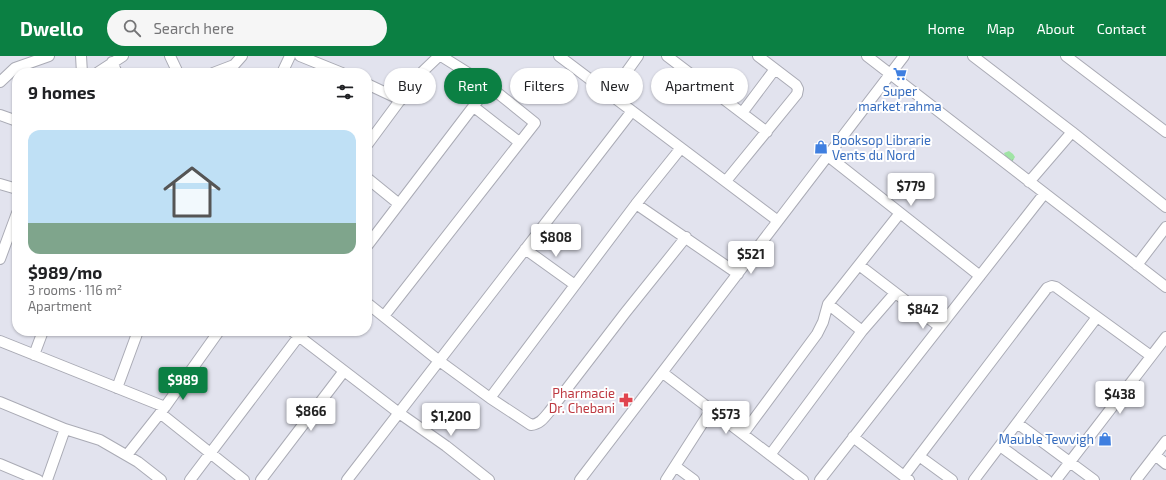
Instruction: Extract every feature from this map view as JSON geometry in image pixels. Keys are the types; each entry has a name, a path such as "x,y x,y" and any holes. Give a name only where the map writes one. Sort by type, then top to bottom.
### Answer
{"street":[{"path":"15,68 49,56"},
{"path":"80,56 81,68"},
{"path":"103,68 122,56"},
{"path":"170,56 176,68"},
{"path":"226,68 234,65 242,56"},
{"path":"284,68 290,56"},
{"path":"300,56 330,68"},
{"path":"427,68 440,56 460,68"},
{"path":"559,56 586,77"},
{"path":"629,68 638,56"},
{"path":"667,56 767,132"},
{"path":"726,181 797,94 798,89 796,85 758,56"},
{"path":"867,56 1166,287"},
{"path":"580,480 904,56"},
{"path":"973,56 985,59 1072,132 1166,207"},
{"path":"1066,56 1166,132"},
{"path":"112,62 115,68"},
{"path":"742,113 775,69"},
{"path":"0,82 12,71"},
{"path":"372,86 384,92"},
{"path":"384,316 535,123 502,96"},
{"path":"372,135 398,104"},
{"path":"372,239 476,104"},
{"path":"622,104 778,221"},
{"path":"474,107 519,142"},
{"path":"347,480 438,360 632,111"},
{"path":"0,114 12,120"},
{"path":"1029,182 1072,132"},
{"path":"490,398 636,204 681,148"},
{"path":"828,156 980,276"},
{"path":"372,182 399,204"},
{"path":"0,184 12,188"},
{"path":"820,480 1044,194"},
{"path":"636,204 738,274"},
{"path":"743,434 817,334 823,322 828,304 900,213"},
{"path":"0,259 12,227"},
{"path":"1137,265 1166,227"},
{"path":"372,307 438,360 490,398 531,425 540,422 549,412 686,237"},
{"path":"525,249 575,285"},
{"path":"859,265 940,327"},
{"path":"853,437 907,478 920,456 1047,288 1052,286 1056,287 1152,356"},
{"path":"770,455 862,331 895,293"},
{"path":"828,304 862,331"},
{"path":"974,480 1097,316"},
{"path":"34,354 41,336"},
{"path":"116,388 134,336"},
{"path":"128,455 215,336"},
{"path":"190,480 296,336"},
{"path":"302,336 344,371 399,413 446,446 489,480"},
{"path":"1056,480 1165,340"},
{"path":"0,341 116,388 162,410 244,480"},
{"path":"261,480 344,371"},
{"path":"663,373 803,480"},
{"path":"0,402 65,429 100,440 128,455 158,479"},
{"path":"666,480 711,410"},
{"path":"1017,422 1094,480"},
{"path":"47,480 65,429"},
{"path":"1136,480 1166,441"},
{"path":"1000,446 1047,480"},
{"path":"1155,455 1166,464"},
{"path":"920,456 952,480"},
{"path":"0,464 38,480"},
{"path":"675,466 694,480"}],"green space":[{"path":"1009,151 1015,157 1012,162 1006,158 1004,153"}],"place":[{"name":"Super market rahma","path":"900,74"},
{"name":"Booksop Librarie Vents du Nord","path":"821,147"},
{"name":"Pharmacie Dr. Chebani","path":"626,400"},
{"name":"Mauble Tewvigh","path":"1105,439"}]}
